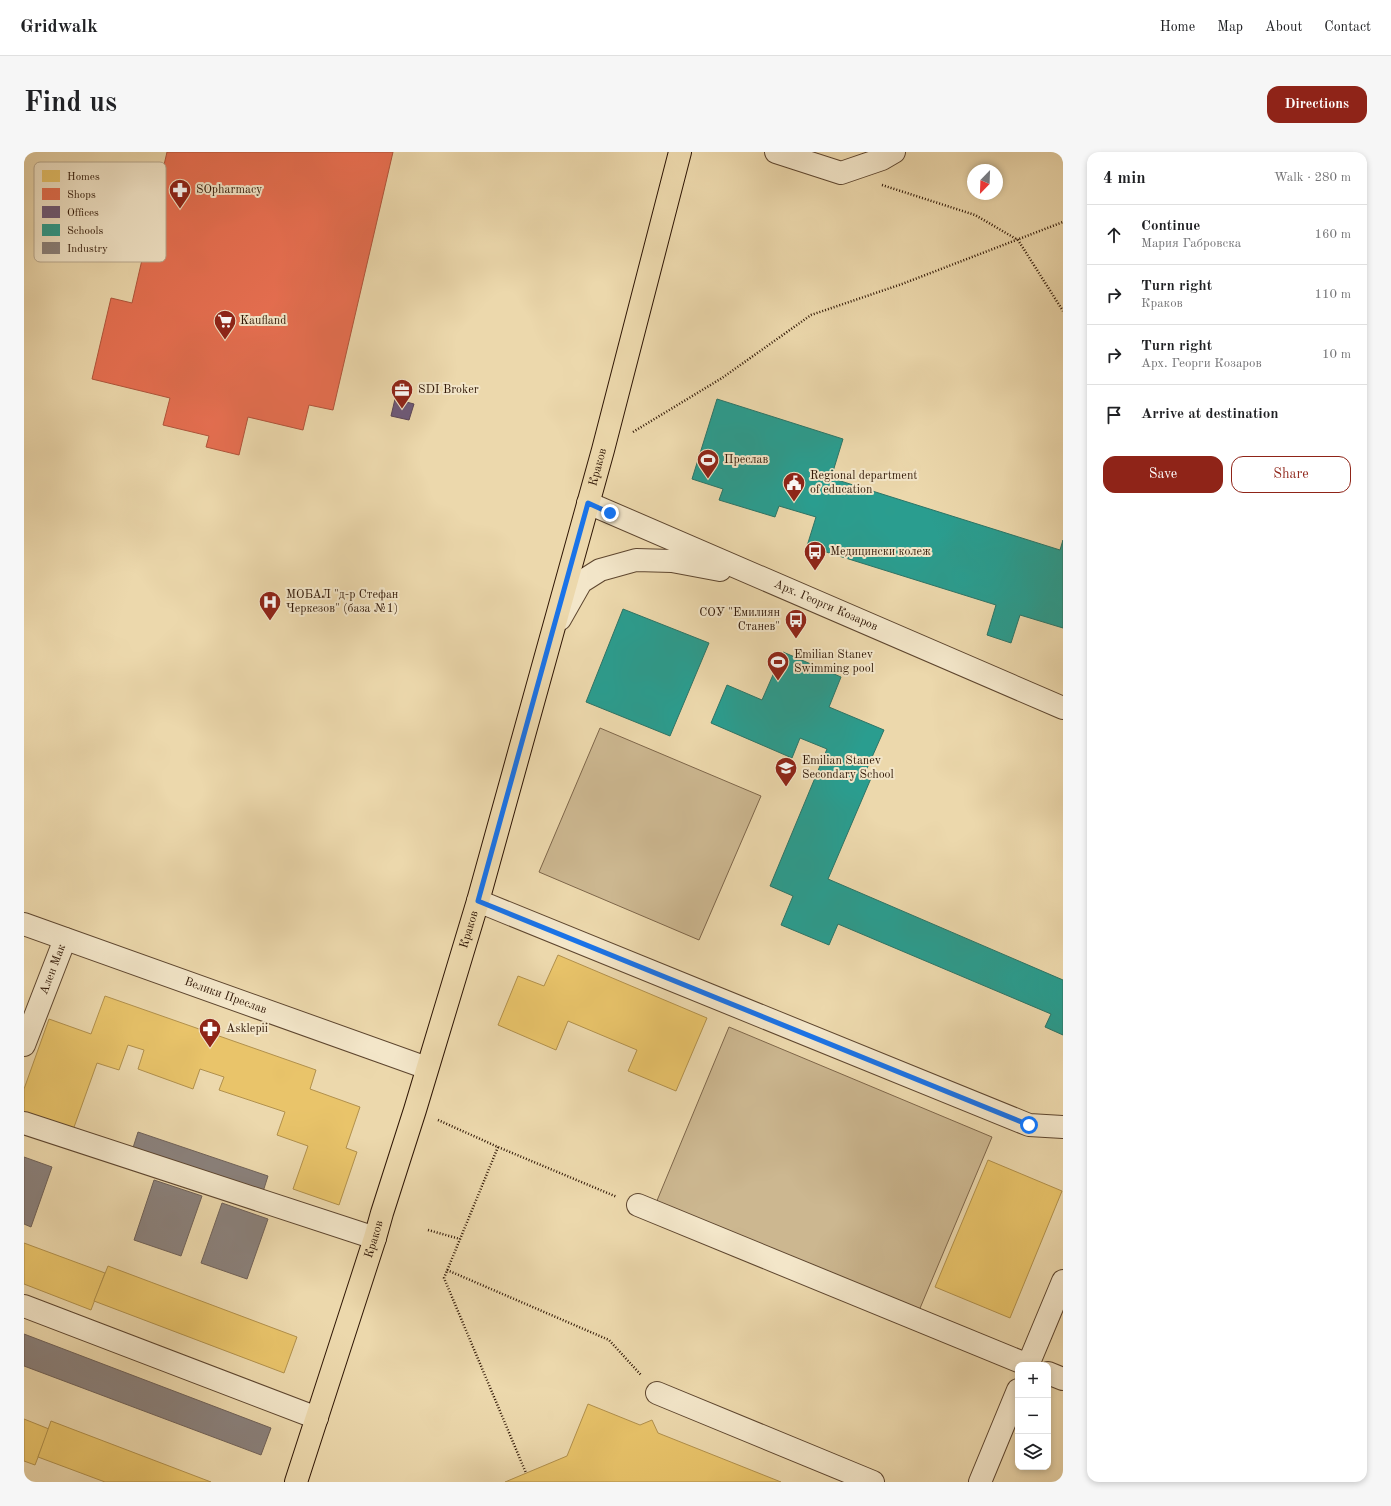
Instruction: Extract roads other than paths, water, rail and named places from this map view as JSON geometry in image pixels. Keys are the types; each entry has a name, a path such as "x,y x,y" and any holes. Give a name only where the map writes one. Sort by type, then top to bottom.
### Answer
{"main road":[{"name":"Краков","path":"665,152 665,209"},
{"name":"Краков","path":"296,1482 375,1238 478,901 603,450 680,152"}],"street":[{"path":"776,152 841,173 882,159 894,152"},
{"name":"Арх. Георги Козаров","path":"588,503 1063,708"},
{"path":"553,632 581,582 600,570 636,560 672,561 759,577"},
{"path":"478,901 1029,1125 1063,1128"},
{"name":"Велики Преслав","path":"24,924 428,1068"},
{"name":"Ален Мак","path":"24,1045 65,938"},
{"path":"24,1123 375,1238"},
{"path":"638,1205 1021,1362"},
{"path":"1029,1362 1063,1281"},
{"path":"24,1306 317,1418"},
{"path":"1051,1374 1063,1379"},
{"path":"657,1393 873,1482"},
{"path":"980,1482 1015,1397"}],"place":[{"name":"SOpharmacy","path":"180,210"},
{"name":"Kaufland","path":"225,340"},
{"name":"SDI Broker","path":"402,410"},
{"name":"Преслав","path":"708,480"},
{"name":"Regional department of education","path":"794,502"},
{"name":"Медицински колеж","path":"815,572"},
{"name":"МОБАЛ \"д-р Стефан Черкезов\" (база №1)","path":"270,622"},
{"name":"СОУ \"Емилиян Станев\"","path":"796,640"},
{"name":"Emilian Stanev Swimming pool","path":"778,682"},
{"name":"Emilian Stanev Secondary School","path":"786,788"},
{"name":"Asklepii","path":"210,1048"}]}
